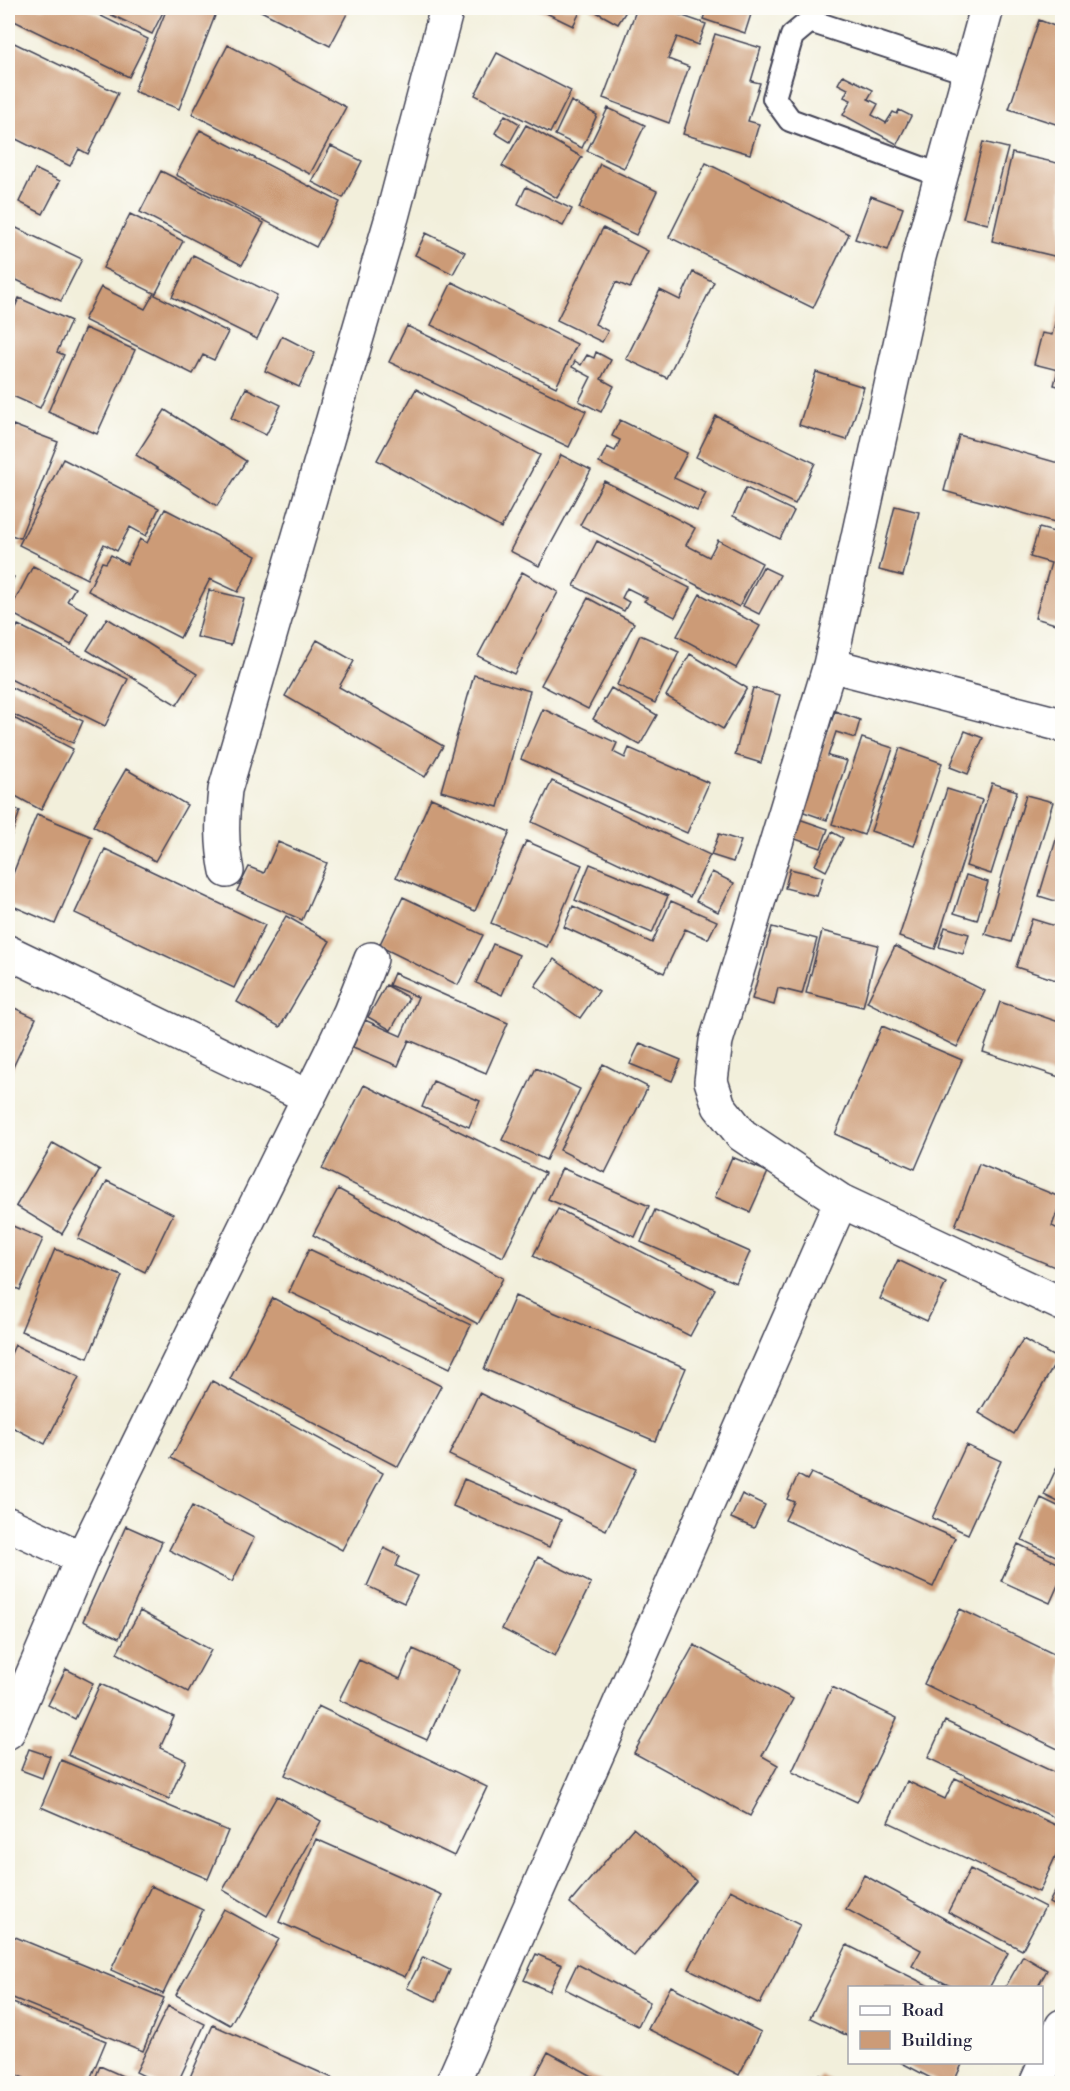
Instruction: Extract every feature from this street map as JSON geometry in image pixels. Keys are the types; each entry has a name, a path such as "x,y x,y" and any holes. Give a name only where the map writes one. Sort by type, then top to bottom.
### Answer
{"street":[{"path":"226,871 221,826 225,790 392,218 447,8"},
{"path":"987,8 919,257 830,665 716,1041 711,1081 719,1106 742,1135 841,1201 1062,1304"},
{"path":"830,665 1062,725"},
{"path":"8,952 309,1097"},
{"path":"8,1732 82,1558 309,1097 350,1012 371,959"},
{"path":"452,2084 841,1201"},
{"path":"8,1524 82,1558"},
{"path":"1036,2084 1062,2026"}],"lane":[{"path":"940,175 790,120 774,98 792,36 810,21 969,73"}],"building":[{"path":"8,8 85,8 148,39 129,77 8,18"},
{"path":"97,8 165,8 152,34"},
{"path":"167,8 218,8 179,109 134,91"},
{"path":"255,8 350,8 330,46"},
{"path":"536,8 582,8 573,26"},
{"path":"589,8 628,8 618,24"},
{"path":"637,8 660,8 706,24 698,45 677,37 668,59 689,67 669,123 603,98"},
{"path":"707,8 753,8 745,33 703,19"},
{"path":"1039,20 1062,29 1062,115 1059,125 1009,109"},
{"path":"715,34 761,48 751,81 760,83 748,121 759,124 750,154 683,134"},
{"path":"8,40 118,93 88,154 79,149 70,166 8,135"},
{"path":"228,45 346,107 310,174 192,114"},
{"path":"497,53 571,91 550,133 475,95"},
{"path":"843,75 873,90 868,99 878,104 872,115 886,123 893,112 897,114 899,110 911,116 897,144 843,115 851,100 844,97 848,89 838,84"},
{"path":"571,101 597,115 582,148 555,135"},
{"path":"608,108 645,125 624,168 587,151"},
{"path":"505,115 520,124 510,142 495,133"},
{"path":"526,125 582,157 557,198 502,166"},
{"path":"200,130 340,202 316,247 176,175"},
{"path":"983,142 1008,148 988,224 963,218"},
{"path":"331,146 362,161 343,198 312,182"},
{"path":"1012,153 1062,164 1062,258 992,241"},
{"path":"706,163 849,234 813,308 669,237"},
{"path":"600,164 657,191 636,235 579,208"},
{"path":"35,169 60,181 43,214 19,202"},
{"path":"161,171 264,223 242,265 140,212"},
{"path":"526,187 572,209 563,226 518,204"},
{"path":"871,196 903,208 888,250 855,239"},
{"path":"130,214 183,241 155,295 228,332 214,360 203,355 193,374 84,320 101,287 145,309 154,293 103,268"},
{"path":"8,224 82,259 61,301 8,276"},
{"path":"603,228 648,251 630,288 616,282 595,324 608,331 602,342 557,320"},
{"path":"426,233 465,252 453,274 415,255"},
{"path":"193,255 278,296 257,339 172,297"},
{"path":"693,272 714,282 667,378 626,359 660,290 680,300"},
{"path":"452,282 577,344 556,387 431,325"},
{"path":"1062,297 1062,387 1054,385 1058,370 1034,364 1042,333 1052,335"},
{"path":"19,298 71,321 57,352 64,355 40,408 8,394 8,323"},
{"path":"407,326 586,411 569,447 389,362"},
{"path":"85,328 135,350 97,434 48,412"},
{"path":"282,336 315,353 299,387 265,371"},
{"path":"596,352 611,360 601,379 614,386 601,412 579,401 591,377 572,367 575,361 581,365 587,355 594,358"},
{"path":"816,372 864,387 847,440 799,425"},
{"path":"246,388 281,405 266,435 231,418"},
{"path":"416,389 540,455 501,528 377,460"},
{"path":"165,410 246,461 217,506 136,455"},
{"path":"716,416 815,463 795,504 696,457"},
{"path":"620,420 687,453 674,478 706,493 697,511 599,463 607,447 615,451 620,440 612,436"},
{"path":"13,425 58,442 20,538 8,534 8,439"},
{"path":"959,435 1062,464 1062,524 944,491"},
{"path":"561,455 591,470 539,566 510,551"},
{"path":"63,459 159,508 146,536 130,527 117,551 104,544 87,579 19,545"},
{"path":"604,481 695,528 686,545 709,557 718,540 762,563 739,607 580,525"},
{"path":"746,488 794,511 780,539 733,516"},
{"path":"895,506 919,512 903,576 879,570"},
{"path":"165,509 256,556 238,592 210,579 180,638 88,591 102,562 106,563 111,555 127,564 140,539 147,543"},
{"path":"1039,528 1062,534 1062,626 1035,618 1051,563 1030,557"},
{"path":"597,541 690,588 675,617 644,601 647,598 627,588 622,598 629,602 624,611 574,586"},
{"path":"33,566 75,588 67,601 88,612 71,645 9,612"},
{"path":"763,567 780,575 759,614 743,606"},
{"path":"522,572 558,592 514,674 478,656"},
{"path":"8,574 14,577 8,588"},
{"path":"209,590 244,598 231,645 197,637"},
{"path":"700,594 760,626 736,668 677,636"},
{"path":"588,598 634,623 588,709 541,685"},
{"path":"107,618 197,674 177,705 87,650"},
{"path":"18,625 128,679 105,726 8,678 8,646"},
{"path":"640,635 679,652 655,703 617,685"},
{"path":"317,640 354,661 339,687 443,746 425,777 285,696"},
{"path":"690,654 747,688 723,729 666,696"},
{"path":"474,675 530,691 498,807 441,791"},
{"path":"1062,682 1062,699 1057,697"},
{"path":"8,686 83,721 73,743 8,712"},
{"path":"611,688 657,715 640,745 593,719"},
{"path":"753,688 780,695 761,763 735,755"},
{"path":"543,709 617,743 613,752 625,758 629,748 709,783 687,833 521,759"},
{"path":"835,711 860,720 855,738 836,732 828,756 847,761 827,820 801,811"},
{"path":"8,715 73,749 41,810 8,792"},
{"path":"965,731 983,738 968,774 950,767"},
{"path":"862,738 893,748 864,835 832,824"},
{"path":"900,748 942,763 914,846 871,831"},
{"path":"126,769 187,805 155,861 93,826"},
{"path":"552,781 710,855 690,897 532,822"},
{"path":"992,783 1017,791 991,874 966,866"},
{"path":"947,789 982,800 935,949 899,937"},
{"path":"1026,795 1053,802 1011,942 985,934"},
{"path":"431,798 510,832 475,911 396,877"},
{"path":"8,806 20,811 8,845"},
{"path":"37,814 92,837 55,924 8,904 8,886"},
{"path":"793,817 828,829 821,848 787,836"},
{"path":"1062,820 1062,903 1039,896"},
{"path":"832,832 843,838 826,871 815,865"},
{"path":"719,834 741,841 733,862 711,855"},
{"path":"526,841 582,865 547,947 491,923"},
{"path":"278,842 327,863 302,920 237,891 249,867 264,873"},
{"path":"105,849 265,925 234,988 75,913"},
{"path":"590,864 668,896 652,933 575,900"},
{"path":"790,869 823,877 817,896 785,888"},
{"path":"712,872 734,883 718,912 696,901"},
{"path":"966,875 988,882 977,920 954,913"},
{"path":"403,897 483,935 458,985 379,946"},
{"path":"671,901 717,921 708,939 685,929 664,973 564,927 573,906 652,943"},
{"path":"286,916 330,941 280,1027 237,1002"},
{"path":"1032,919 1062,928 1062,982 1016,967"},
{"path":"772,927 817,939 802,994 778,988 774,1005 752,999"},
{"path":"945,927 969,934 963,954 939,947"},
{"path":"822,931 878,945 863,1007 806,993"},
{"path":"493,944 519,955 502,995 476,983"},
{"path":"895,946 985,991 957,1047 867,1002"},
{"path":"554,959 599,991 580,1018 535,986"},
{"path":"394,973 508,1023 486,1073 409,1040 398,1066 353,1047 365,1020 401,1036 418,997 389,985"},
{"path":"386,985 409,998 391,1030 368,1017"},
{"path":"1000,1002 1062,1023 1062,1078 983,1052"},
{"path":"8,1005 36,1018 8,1078"},
{"path":"882,1026 962,1060 915,1169 835,1134"},
{"path":"640,1043 681,1060 672,1081 630,1064"},
{"path":"603,1064 648,1087 605,1173 560,1150"},
{"path":"536,1068 580,1089 546,1160 502,1140"},
{"path":"433,1081 480,1101 469,1127 422,1107"},
{"path":"364,1085 545,1173 503,1257 322,1169"},
{"path":"53,1143 100,1170 62,1234 16,1206"},
{"path":"732,1157 768,1172 750,1212 715,1197"},
{"path":"979,1164 1062,1198 1052,1226 1062,1231 1062,1270 955,1226"},
{"path":"562,1168 649,1206 635,1237 548,1199"},
{"path":"107,1181 173,1214 145,1272 78,1239"},
{"path":"338,1189 503,1278 478,1324 313,1235"},
{"path":"558,1209 715,1289 690,1336 533,1256"},
{"path":"655,1210 750,1252 736,1283 641,1242"},
{"path":"8,1224 43,1239 20,1290 8,1284"},
{"path":"55,1249 122,1276 88,1358 21,1331"},
{"path":"309,1249 471,1325 450,1368 289,1292"},
{"path":"898,1260 946,1283 927,1321 880,1299"},
{"path":"515,1296 686,1368 655,1441 484,1369"},
{"path":"273,1298 441,1386 398,1467 230,1379"},
{"path":"1023,1339 1058,1359 1014,1434 979,1413"},
{"path":"15,1345 79,1377 45,1444 8,1425 8,1360"},
{"path":"212,1381 383,1473 342,1550 171,1458"},
{"path":"479,1393 636,1469 606,1530 449,1455"},
{"path":"966,1445 1001,1461 968,1534 932,1518"},
{"path":"1058,1465 1062,1467 1062,1504 1044,1495"},
{"path":"811,1473 955,1538 933,1587 785,1520 794,1502 787,1499 798,1475 807,1480"},
{"path":"464,1479 561,1520 549,1547 453,1506"},
{"path":"742,1494 765,1505 754,1528 731,1518"},
{"path":"1041,1498 1062,1508 1062,1559 1022,1540"},
{"path":"192,1506 254,1538 232,1582 169,1550"},
{"path":"126,1526 162,1542 119,1638 83,1621"},
{"path":"1018,1544 1062,1565 1062,1576 1050,1603 1001,1581"},
{"path":"384,1548 400,1556 396,1566 418,1576 404,1603 367,1586"},
{"path":"538,1557 591,1583 555,1656 502,1629"},
{"path":"960,1609 1062,1658 1062,1751 924,1684"},
{"path":"140,1611 211,1650 188,1692 117,1653"},
{"path":"694,1645 793,1699 762,1756 778,1765 750,1816 634,1753"},
{"path":"413,1649 459,1670 427,1740 339,1700 359,1660 400,1679"},
{"path":"66,1669 93,1683 75,1719 48,1705"},
{"path":"100,1684 174,1717 160,1748 186,1760 169,1799 68,1755"},
{"path":"832,1687 897,1718 857,1802 792,1772"},
{"path":"318,1706 487,1787 454,1856 285,1775"},
{"path":"945,1721 1062,1776 1062,1821 928,1758"},
{"path":"29,1749 50,1756 42,1778 21,1770"},
{"path":"61,1760 228,1831 208,1879 41,1807"},
{"path":"955,1778 1062,1828 1062,1842 1039,1892 888,1822 907,1781 945,1799"},
{"path":"277,1796 321,1821 267,1916 223,1890"},
{"path":"633,1828 696,1881 634,1956 570,1903"},
{"path":"316,1839 442,1895 405,1977 279,1922"},
{"path":"970,1869 1045,1907 1022,1950 948,1912"},
{"path":"864,1875 1008,1953 990,1986 950,1986 912,1966 921,1950 846,1909"},
{"path":"1062,1877 1062,1910 1049,1903"},
{"path":"151,1886 203,1910 163,1994 111,1970"},
{"path":"730,1890 800,1925 760,2004 689,1969"},
{"path":"224,1909 279,1939 230,2025 176,1995"},
{"path":"8,1934 164,1998 143,2051 8,1996"},
{"path":"847,1945 929,1986 848,1986 848,2036 810,2018"},
{"path":"536,1954 562,1965 549,1991 524,1980"},
{"path":"1023,1956 1047,1970 1038,1986 1006,1986"},
{"path":"423,1957 450,1970 436,2001 407,1988"},
{"path":"577,1964 650,2002 638,2026 565,1989"},
{"path":"671,1986 761,2032 739,2075 648,2029"},
{"path":"8,2001 106,2041 88,2084 37,2084 8,2071"},
{"path":"168,2006 205,2024 177,2084 160,2084 136,2072"},
{"path":"213,2025 346,2084 187,2084"},
{"path":"548,2052 607,2084 531,2084"},
{"path":"904,2064 962,2064 953,2084 942,2084"},
{"path":"100,2066 136,2082 136,2084 93,2084"},
{"path":"820,2075 838,2084 816,2084"}]}
